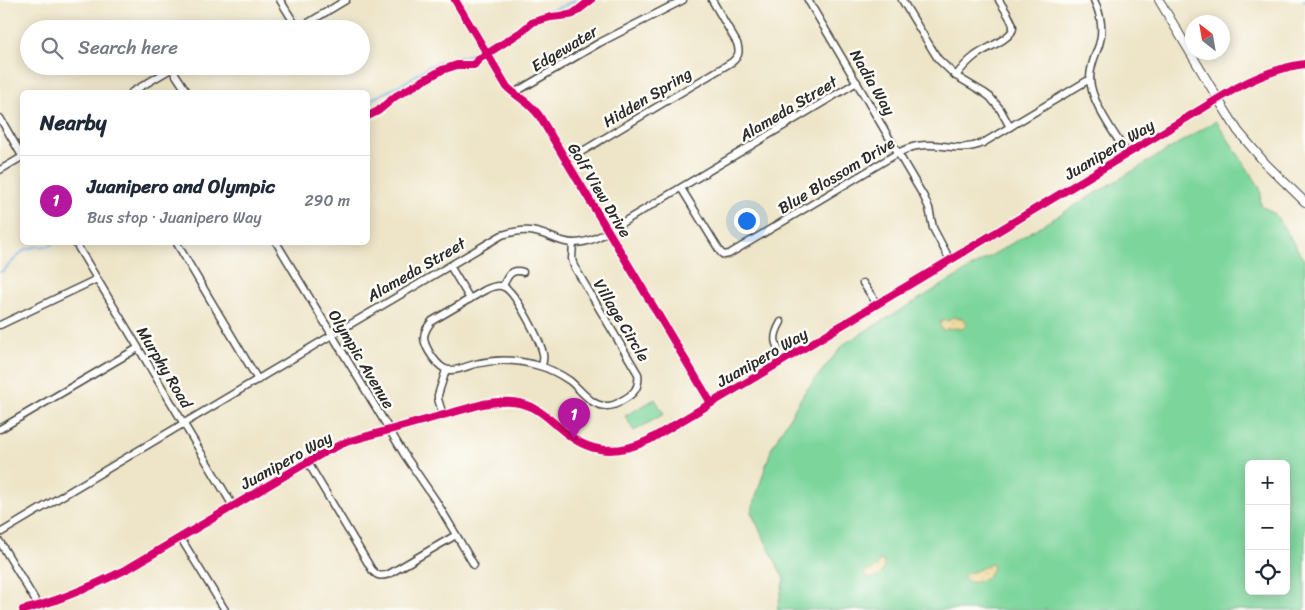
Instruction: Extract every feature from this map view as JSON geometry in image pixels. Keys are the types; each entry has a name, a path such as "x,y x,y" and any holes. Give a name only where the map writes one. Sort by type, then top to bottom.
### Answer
{"main road":[{"path":"1159,0 1238,131 1285,184 1305,202"}],"street":[{"path":"280,0 292,20"},
{"path":"313,20 346,0"},
{"name":"Golf View Drive","path":"456,0 503,80 514,94 525,100 536,110 711,403"},
{"name":"Edgewater","path":"514,94 599,42 683,0"},
{"name":"Hidden Spring","path":"566,161 732,62 740,50 712,0"},
{"name":"Nadia Way","path":"808,0 924,196 929,208 933,228 950,260"},
{"path":"902,0 938,59 956,76 990,97 1000,109 1010,127"},
{"path":"956,76 976,55 1005,38 1013,30 1013,24 999,0"},
{"path":"1094,0 1101,26 1101,38 1094,56 1090,79 1094,98 1127,154"},
{"name":"Juanipero Way","path":"23,610 40,608 129,568 323,453 340,445 443,415 496,402 520,403 541,412 564,432 582,444 609,450 636,446 784,360 1238,87 1260,76 1305,64"},
{"path":"136,90 162,75"},
{"path":"178,75 185,90"},
{"name":"Blue Blossom Drive","path":"681,188 721,253 724,255 729,254 898,153 924,145 960,148 974,147 1090,79"},
{"name":"Alameda Street","path":"0,533 496,238 511,232 531,230 573,243 590,240 609,232 857,82"},
{"path":"0,118 20,153"},
{"path":"0,170 20,157"},
{"name":"Village Circle","path":"446,370 499,360 521,361 542,366 568,380 598,405 614,405 635,392 639,380 636,369 574,266 572,259 573,243"},
{"name":"Murphy Road","path":"76,245 233,506"},
{"path":"178,245 258,380"},
{"name":"Olympic Avenue","path":"278,245 389,430 436,501 474,565"},
{"path":"450,266 470,299"},
{"path":"503,286 510,273 516,271 523,272"},
{"path":"0,325 97,279"},
{"path":"863,283 877,304"},
{"path":"443,415 438,395 446,370 439,365 428,349 424,337 425,331 432,321 492,287 503,286 514,296 533,330 543,354 542,366"},
{"path":"781,322 774,338 784,360"},
{"path":"0,429 138,348"},
{"path":"308,462 372,570 380,576 389,574 456,535"},
{"path":"180,537 225,610"},
{"path":"0,542 40,608"}],"green space":[{"path":"1216,121 1259,186 1262,206 1275,214 1305,261 1305,610 777,610 784,579 751,512 772,447 804,393 844,344"},
{"path":"655,399 664,414 634,431 625,416"}],"sand":[{"path":"952,317 962,318 967,324 962,329 951,328 942,330 940,322 948,321"},
{"path":"880,560 883,560 884,568 879,575 872,578 864,574 874,568"},
{"path":"991,564 993,567 985,578 977,582 964,579 967,573"}],"waterway":[{"path":"491,43 539,14 575,0"},
{"path":"370,100 404,83 429,66 474,54"},
{"path":"0,272 24,250 51,245"}],"cycle path":[{"path":"455,0 507,87 540,117 711,403"},
{"path":"370,115 396,96 442,70 457,65 474,65 479,59 533,22 573,14 591,0"},
{"path":"23,610 77,592 129,568 323,453 346,442 483,404 508,402 532,407 576,440 596,448 606,450 638,445 784,360 1238,87 1270,72 1305,64"}],"place":[{"name":"Juanipero and Olympic","path":"574,439"}]}
